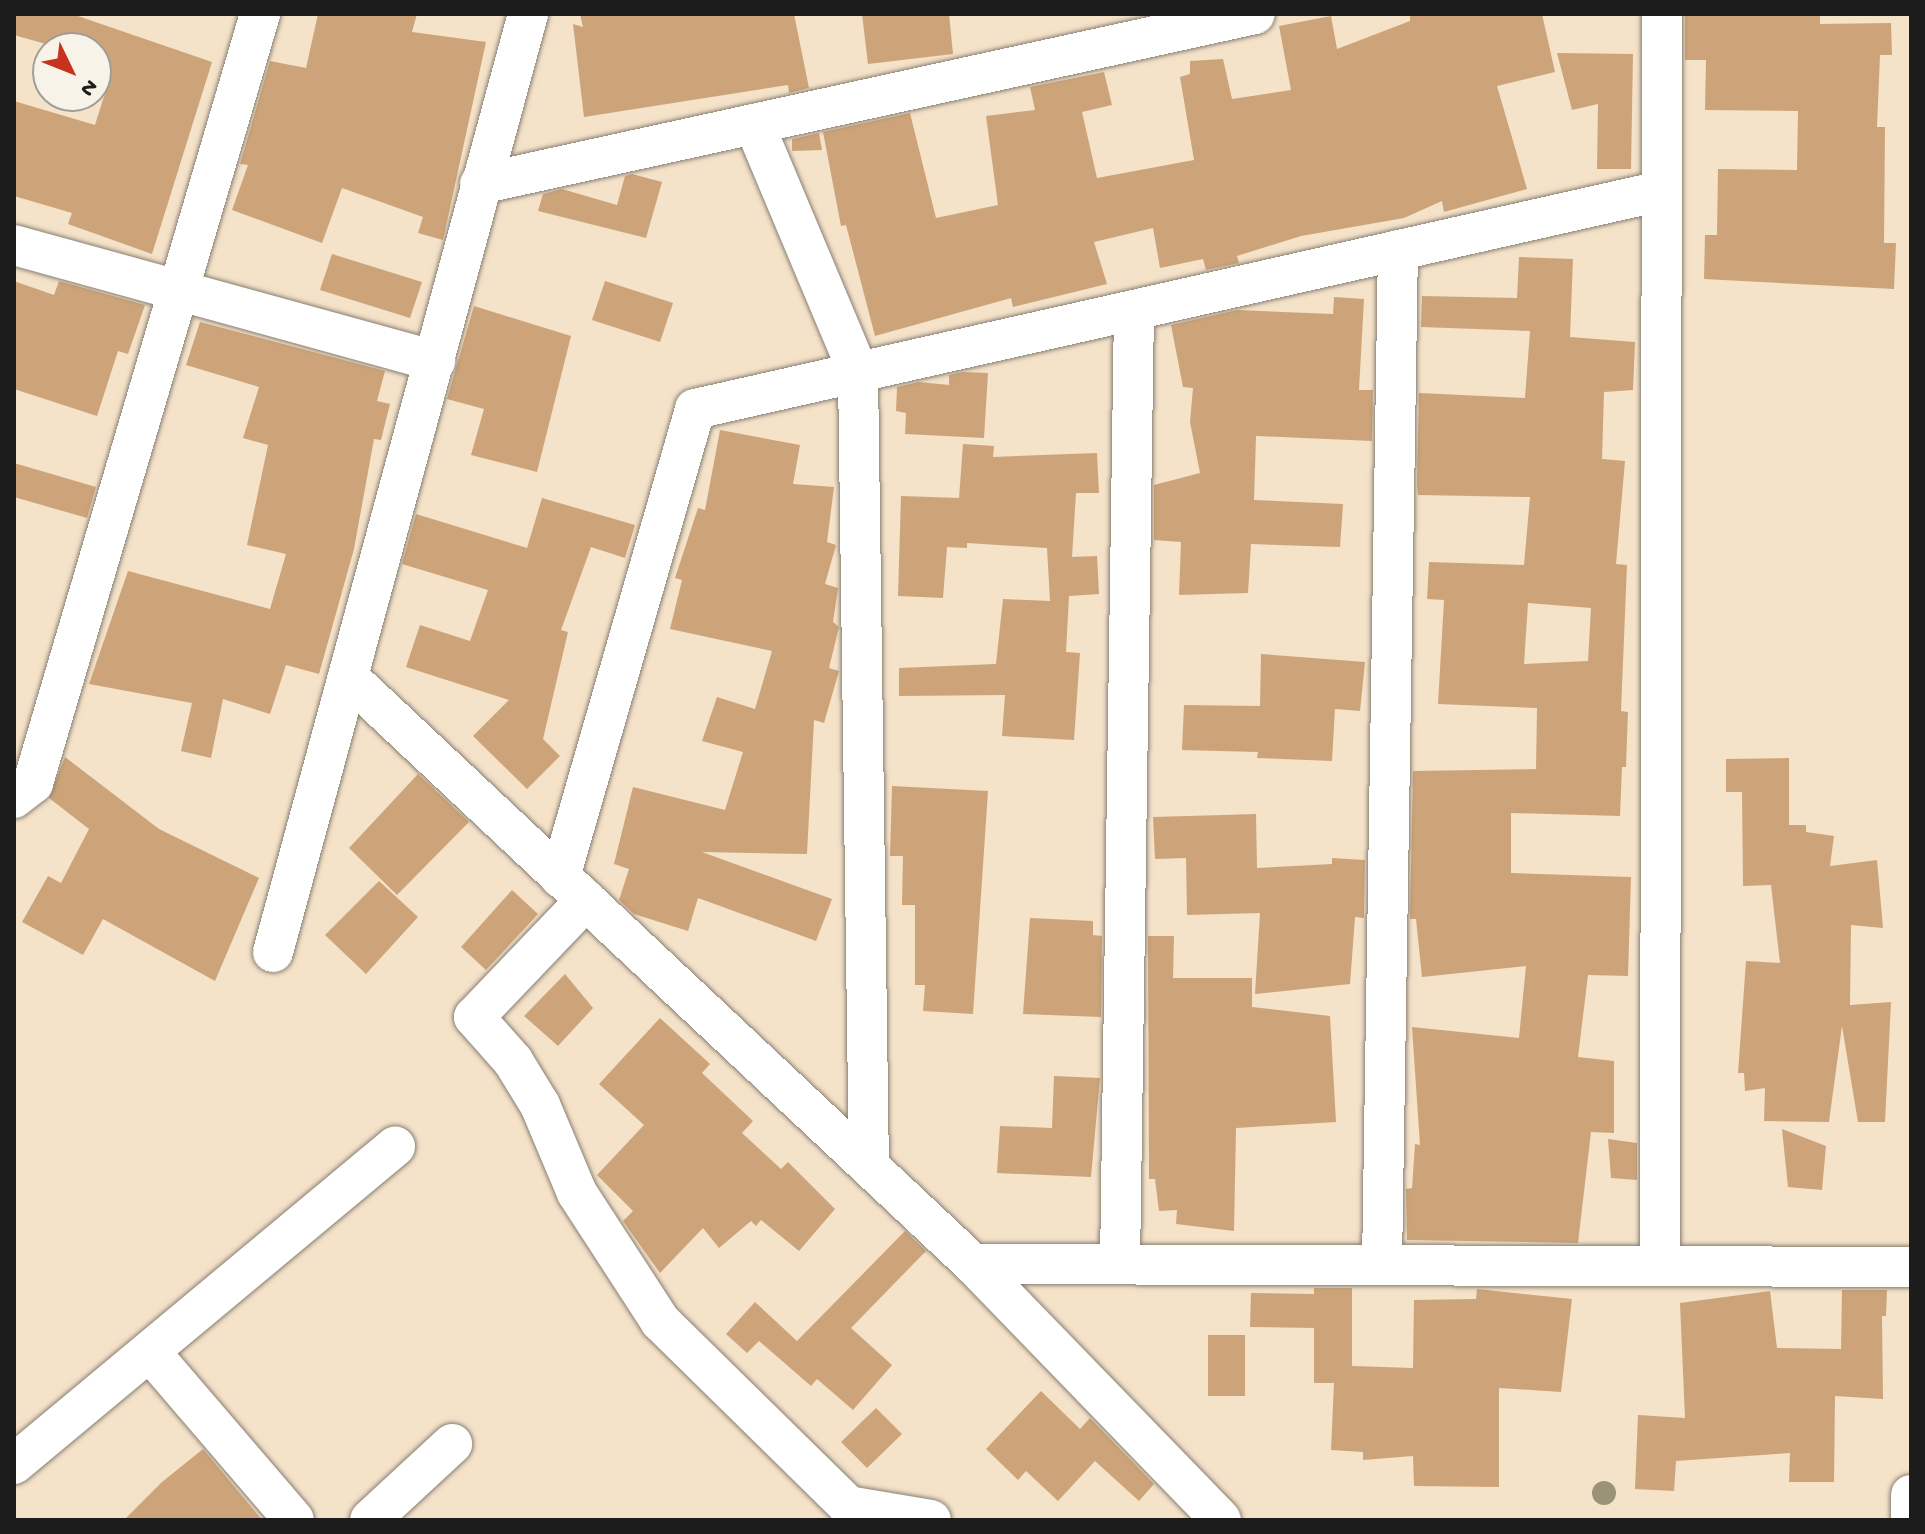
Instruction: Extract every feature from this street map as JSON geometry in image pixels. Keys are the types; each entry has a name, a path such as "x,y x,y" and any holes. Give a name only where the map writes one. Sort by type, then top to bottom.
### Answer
{"street":[{"path":"20,780 178,290 260,14"},
{"path":"273,952 528,14"},
{"path":"480,184 1255,14"},
{"path":"1660,1266 1662,14"},
{"path":"754,124 858,372 869,1166"},
{"path":"931,1520 848,1506 660,1321 577,1193 540,1105 513,1061 474,1017 573,888 695,409 1661,191"},
{"path":"14,245 435,361"},
{"path":"1382,1265 1398,250"},
{"path":"1120,1264 1134,310"},
{"path":"348,677 973,1264 1221,1520"},
{"path":"14,1464 395,1147"},
{"path":"973,1264 1911,1267"},
{"path":"150,1352 294,1520"},
{"path":"370,1520 452,1444"},
{"path":"1911,1495 1911,1520"}],"building":[{"path":"14,14 72,14 212,62 152,254 68,224 72,213 14,196 14,101 32,106 32,112 51,112 95,125 99,112 112,112 112,32 32,32 32,40 14,35"},
{"path":"318,14 417,14 412,32 486,42 443,240 418,233 423,217 342,188 322,243 232,210 248,165 240,164 270,61 306,68"},
{"path":"580,14 794,14 809,88 789,93 788,85 584,117 573,24 583,27"},
{"path":"862,14 949,14 953,54 868,64"},
{"path":"1410,14 1542,14 1555,72 1497,86 1527,189 1444,212 1442,201 1404,218 1301,236 1237,256 1239,263 1206,270 1203,259 1160,268 1153,228 1094,242 1107,284 1013,307 1011,298 875,336 846,225 841,226 823,132 910,113 936,218 998,205 986,116 1035,110 1030,87 1104,72 1112,105 1082,112 1097,178 1194,160 1180,77 1190,74 1190,61 1223,59 1232,99 1291,90 1279,26 1331,16 1337,49 1410,21"},
{"path":"1685,14 1820,14 1820,24 1891,23 1892,55 1880,55 1877,127 1885,127 1884,243 1896,243 1894,289 1704,279 1705,235 1717,235 1718,169 1797,170 1798,111 1705,110 1706,60 1685,60"},
{"path":"1557,53 1633,54 1631,169 1597,169 1598,104 1572,110"},
{"path":"819,133 822,150 792,151 792,139"},
{"path":"632,174 662,182 646,238 538,211 543,194 562,189 617,205 625,176"},
{"path":"332,254 422,282 410,318 320,290"},
{"path":"1519,257 1573,259 1570,337 1635,342 1633,390 1604,392 1602,459 1625,461 1616,564 1627,565 1621,711 1628,712 1620,816 1511,813 1511,873 1631,877 1628,976 1588,975 1578,1057 1614,1061 1614,1133 1591,1132 1578,1243 1407,1240 1406,1189 1412,1188 1415,1144 1420,1145 1412,1027 1519,1038 1526,966 1422,977 1416,919 1410,919 1413,771 1536,769 1537,708 1438,704 1444,600 1427,599 1429,562 1524,565 1530,497 1418,495 1417,484 1419,393 1525,398 1530,331 1421,327 1422,296 1517,298","holes":["1528,603 1591,608 1588,661 1524,664"]},
{"path":"14,281 54,295 59,281 145,305 128,354 118,351 97,416 14,389"},
{"path":"605,281 673,303 660,342 592,320"},
{"path":"1334,297 1364,299 1359,390 1373,390 1372,441 1256,436 1254,500 1343,504 1340,547 1251,544 1248,593 1179,595 1181,542 1154,540 1154,485 1200,473 1190,422 1193,388 1183,387 1171,325 1237,310 1333,314"},
{"path":"474,306 571,336 537,472 471,455 484,409 447,399"},
{"path":"200,322 385,371 377,401 390,404 381,440 374,439 354,549 319,674 286,665 270,714 223,699 211,758 181,751 192,703 89,684 128,571 270,609 286,554 247,545 268,445 243,438 259,387 186,365"},
{"path":"988,373 984,438 905,434 906,413 896,411 897,387 919,382 949,385 949,375"},
{"path":"720,430 800,445 793,484 834,487 827,542 836,545 825,584 838,588 833,622 839,627 829,668 839,671 824,723 814,720 807,854 702,852 832,899 816,941 698,898 688,931 634,914 619,900 629,869 614,864 633,787 725,810 743,752 702,741 717,697 755,709 772,651 670,629 682,580 675,578 698,508 705,510"},
{"path":"963,444 994,446 993,457 1097,453 1099,493 1076,493 1072,557 1097,556 1099,594 1069,596 1066,652 1080,653 1074,740 1002,736 1005,695 899,696 899,668 996,664 1003,599 1050,601 1047,548 967,543 967,548 947,547 943,598 898,596 901,496 959,498"},
{"path":"14,463 96,487 87,518 14,497"},
{"path":"542,498 635,525 625,558 591,547 561,630 568,632 543,739 560,756 527,789 473,736 509,700 406,667 420,625 470,641 488,590 402,564 416,514 527,548"},
{"path":"1261,654 1365,662 1360,711 1335,709 1332,761 1257,758 1258,752 1182,750 1184,705 1260,706"},
{"path":"65,757 159,829 259,878 215,981 103,919 83,955 22,922 48,876 61,883 89,829 49,798"},
{"path":"1789,758 1789,825 1806,825 1806,832 1834,836 1830,866 1877,860 1883,928 1851,925 1850,1005 1891,1002 1885,1122 1858,1122 1842,1026 1829,1122 1764,1121 1765,1088 1745,1091 1744,1073 1738,1073 1746,961 1780,963 1771,885 1743,886 1742,792 1726,792 1726,759"},
{"path":"418,774 469,822 397,895 349,848"},
{"path":"892,786 988,791 973,1014 923,1011 925,985 915,985 915,905 902,905 903,856 890,856"},
{"path":"1256,814 1257,868 1332,864 1332,858 1365,860 1364,918 1355,917 1350,984 1255,994 1260,913 1187,915 1186,858 1155,859 1153,817"},
{"path":"379,881 418,917 366,974 325,935"},
{"path":"512,890 538,914 486,970 461,947"},
{"path":"1030,918 1093,921 1093,935 1102,936 1101,1017 1023,1014"},
{"path":"1148,936 1174,936 1173,978 1252,978 1252,1007 1330,1016 1336,1122 1236,1128 1234,1231 1176,1224 1177,1210 1159,1211 1155,1179 1149,1179"},
{"path":"565,974 593,1008 558,1046 524,1016"},
{"path":"660,1018 710,1064 702,1073 753,1121 742,1133 781,1169 788,1162 835,1209 799,1251 761,1220 756,1226 751,1221 719,1248 703,1228 660,1273 623,1221 633,1211 597,1175 644,1125 599,1084"},
{"path":"1054,1076 1100,1078 1091,1177 997,1173 1000,1126 1052,1128"},
{"path":"1782,1129 1826,1146 1822,1190 1788,1187"},
{"path":"1608,1139 1637,1143 1637,1180 1611,1178"},
{"path":"905,1231 926,1251 851,1328 892,1365 853,1410 817,1379 811,1386 759,1341 747,1353 726,1334 755,1302 797,1341"},
{"path":"1314,1288 1352,1288 1352,1366 1413,1368 1414,1300 1476,1299 1477,1289 1572,1299 1561,1392 1499,1388 1499,1487 1414,1486 1413,1456 1363,1460 1363,1452 1331,1450 1334,1383 1314,1383 1314,1328 1250,1327 1251,1293 1314,1294"},
{"path":"1842,1290 1887,1290 1886,1316 1882,1316 1883,1399 1835,1396 1834,1482 1789,1482 1790,1453 1676,1461 1674,1491 1635,1489 1638,1415 1685,1418 1680,1303 1770,1291 1777,1348 1841,1349"},
{"path":"1208,1335 1245,1335 1245,1396 1208,1396"},
{"path":"1041,1391 1080,1429 1090,1418 1154,1484 1139,1501 1095,1461 1058,1501 1026,1471 1018,1480 986,1449"},
{"path":"876,1408 902,1434 867,1468 841,1442"},
{"path":"203,1449 262,1520 124,1520 162,1482"}]}
